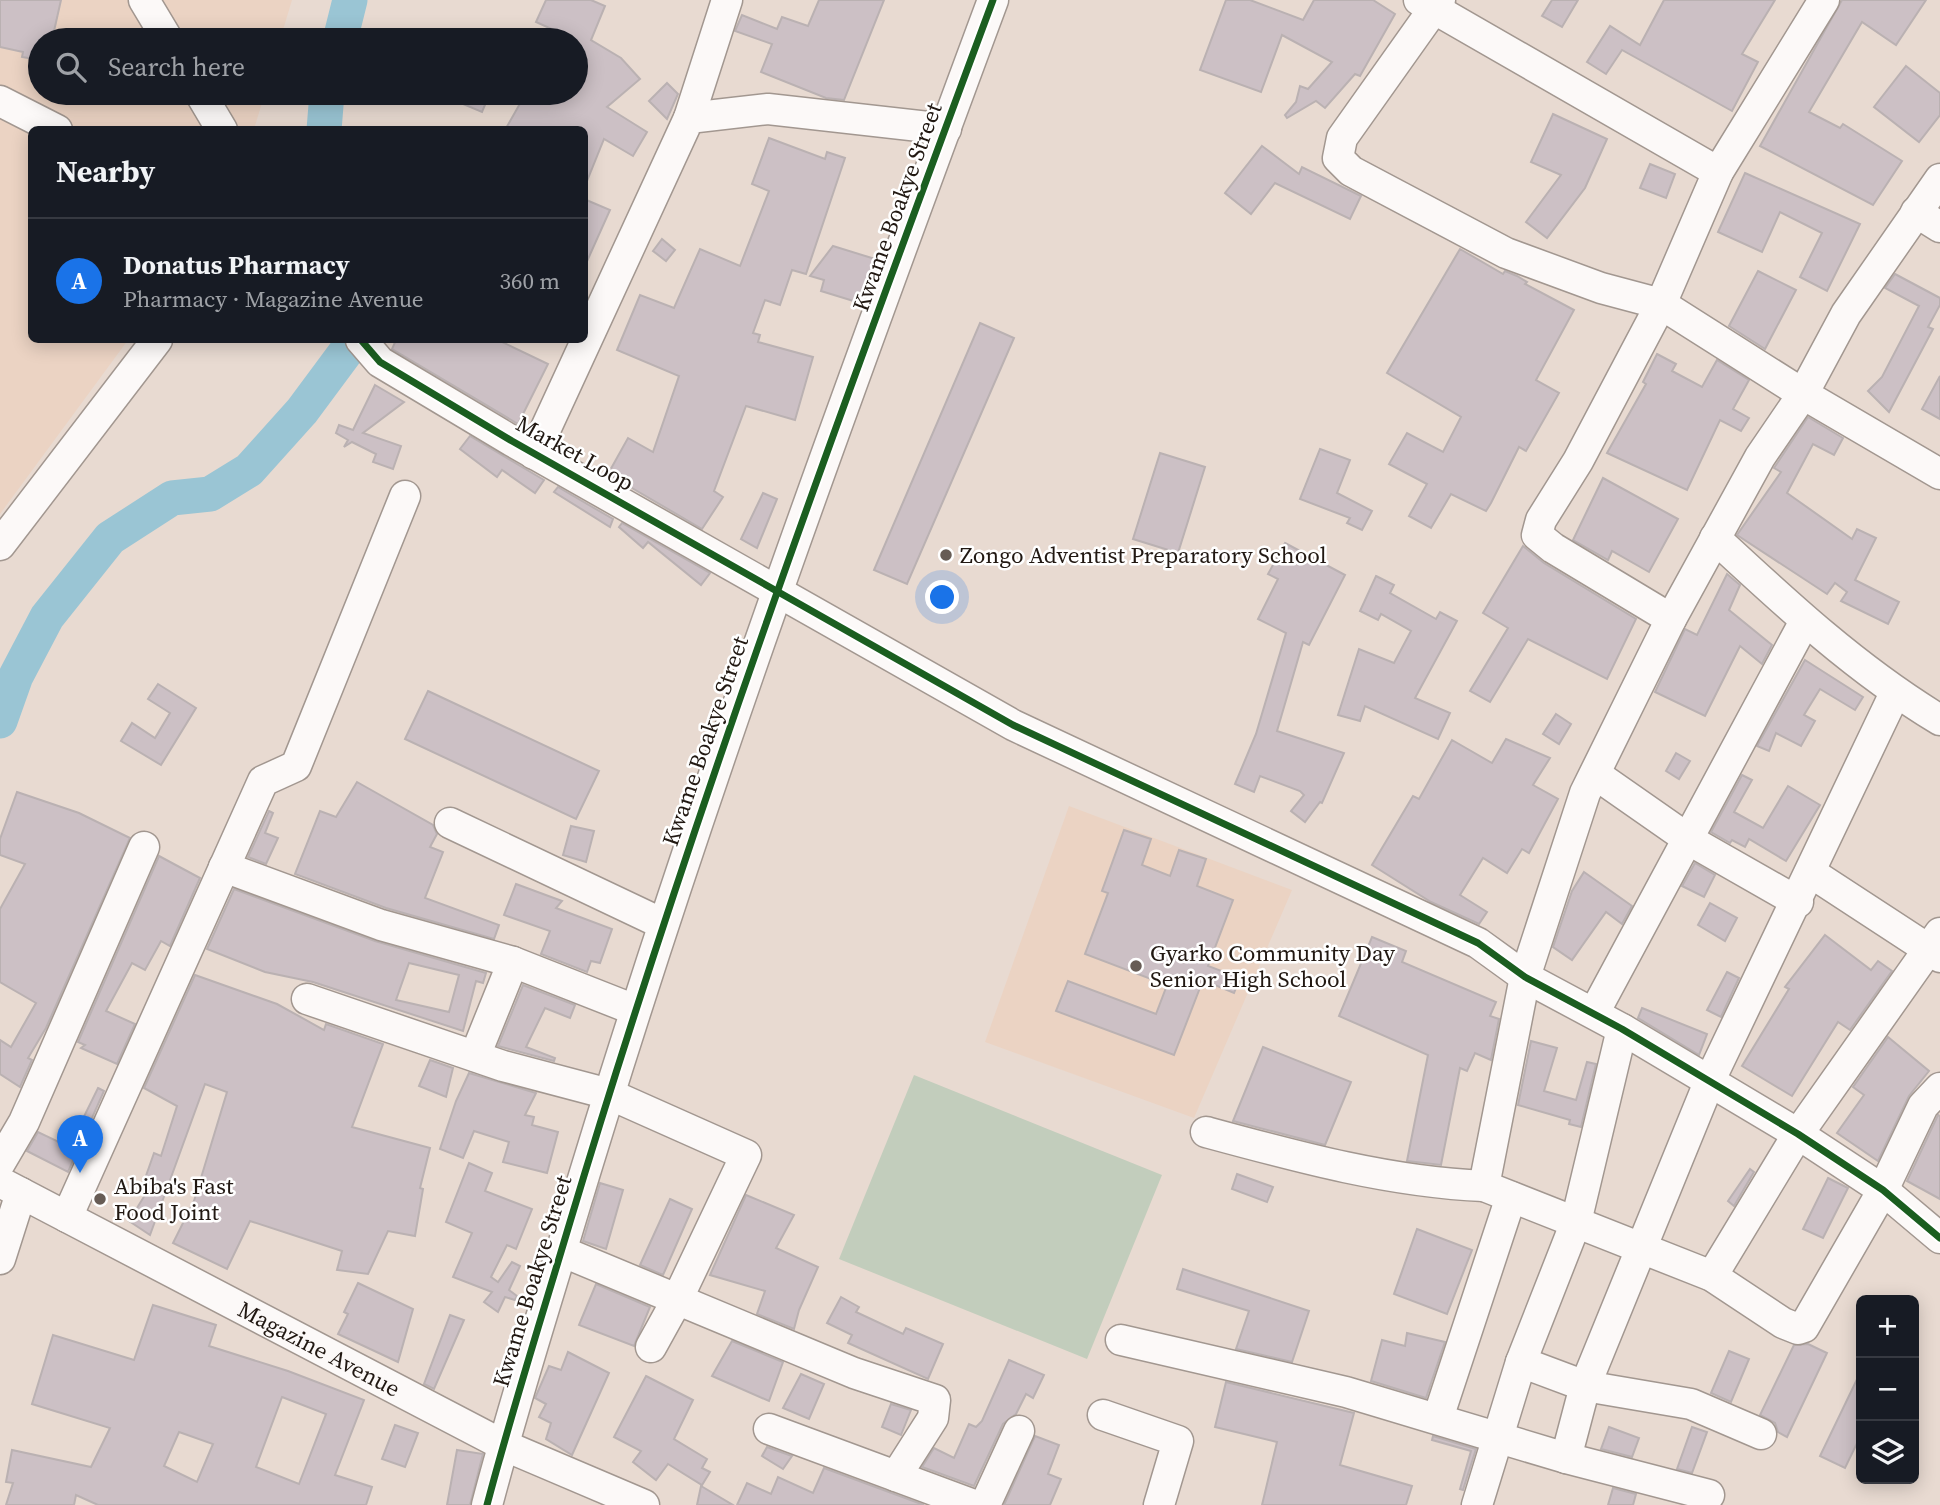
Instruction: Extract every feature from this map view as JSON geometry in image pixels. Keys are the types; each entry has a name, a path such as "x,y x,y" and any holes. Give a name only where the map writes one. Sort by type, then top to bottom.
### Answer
{"street":[{"path":"144,0 161,28"},
{"path":"588,337 689,118 727,0"},
{"name":"Kwame Boakye Street","path":"487,1505 561,1251 663,924 776,592 993,0"},
{"path":"1671,619 1553,548 1537,535 1541,520 1578,461 1661,304 1718,172 1824,0"},
{"path":"1718,172 1431,3 1342,138 1338,158 1351,171 1506,253 1601,288 1661,304 1802,394 1940,474"},
{"path":"0,101 49,126"},
{"path":"207,105 220,126"},
{"path":"689,118 768,109 946,129"},
{"path":"1438,1418 1498,1191 1525,977 1585,793 1671,619 1760,457 1802,394 1846,314 1928,219 1940,179"},
{"path":"0,545 156,343"},
{"name":"Market Loop","path":"364,343 380,362 534,454 1013,724 1478,943 1525,977 1594,1013 1798,1134 1882,1190 1940,1238"},
{"path":"534,454 585,343"},
{"path":"67,1217 263,781 296,766 405,496"},
{"path":"1715,538 1804,621 1895,693 1940,720"},
{"path":"1594,1013 1804,621"},
{"path":"1566,1458 1585,1386 1710,1080 1895,693"},
{"path":"1595,774 1688,838 1797,902"},
{"path":"450,823 663,924"},
{"path":"0,1163 24,1122 144,847"},
{"path":"224,867 381,925 513,962 635,1010"},
{"path":"1712,1276 1798,1134 1936,947 1810,872"},
{"path":"475,1056 513,962"},
{"path":"307,999 475,1056 609,1094 746,1155 677,1300 651,1347"},
{"path":"1477,1505 1521,1362 1576,1222 1622,1030"},
{"path":"1206,1132 1322,1164 1498,1191 1712,1276 1783,1323 1798,1329 1804,1327 1882,1190 1923,1106 1940,1088"},
{"path":"0,1259 11,1187"},
{"name":"Magazine Avenue","path":"11,1187 503,1445 644,1505"},
{"path":"561,1251 854,1373 935,1400 933,1419 896,1476"},
{"path":"1121,1340 1346,1392 1498,1435 1566,1458 1709,1495"},
{"path":"1521,1362 1585,1386 1691,1404 1761,1434"},
{"path":"1103,1415 1178,1441 1159,1505"},
{"path":"769,1429 974,1505"},
{"path":"985,1505 1019,1431"}],"shaded area":[{"path":"0,0 292,0 284,28 28,28 28,105 261,105 255,126 28,126 28,343 126,343 0,514"},
{"name":"Gyarko Community Day Senior High School","path":"1069,806 1292,890 1194,1118 985,1042"}],"green space":[{"path":"914,1075 1162,1175 1087,1359 839,1259"}],"building":[{"path":"0,0 61,0 55,28 28,28 28,58 22,57 23,52 0,47"},
{"path":"546,0 591,0 605,6 591,40 621,58 640,79 607,107 647,132 633,156 604,139 588,179 588,126 507,126 519,105 588,105 588,28 549,28 536,22"},
{"path":"819,0 884,0 844,100 826,98 761,72 772,44 735,31 742,15 777,29 782,17 808,26"},
{"path":"1226,0 1250,0 1303,20 1314,0 1373,0 1395,14 1360,76 1355,74 1325,108 1316,101 1287,118 1285,115 1296,102 1300,86 1308,89 1332,62 1282,35 1261,92 1200,70"},
{"path":"1552,0 1578,0 1562,27 1542,16"},
{"path":"1664,0 1775,0 1742,54 1758,62 1732,111 1622,50 1606,74 1587,62 1610,26 1640,45"},
{"path":"1842,0 1926,0 1896,45 1862,22 1809,112 1840,128 1843,124 1902,161 1873,205 1760,146"},
{"path":"1906,66 1940,93 1940,115 1919,142 1874,107"},
{"path":"667,83 678,94 667,119 649,101"},
{"path":"465,105 485,105 482,112"},
{"path":"1553,114 1607,139 1585,188 1547,238 1526,222 1561,175 1531,162"},
{"path":"769,138 825,159 827,152 845,158 806,274 792,270 780,305 765,300 753,333 760,335 758,342 813,357 795,420 746,406 714,491 723,497 702,529 608,474 628,438 653,452 679,376 617,350 640,295 674,308 700,249 740,266 769,191 752,184"},
{"path":"1262,146 1299,174 1302,167 1361,196 1350,219 1275,183 1251,214 1225,193"},
{"path":"1650,164 1675,174 1666,198 1640,188"},
{"path":"1745,173 1860,224 1827,291 1800,277 1822,233 1780,212 1762,252 1718,232"},
{"path":"588,201 610,210 588,259"},
{"path":"662,239 675,250 666,261 653,251"},
{"path":"833,246 875,259 860,303 821,291 824,280 810,276"},
{"path":"1460,249 1503,274 1505,271 1517,276 1527,282 1525,284 1574,310 1536,380 1559,393 1526,451 1519,447 1486,511 1451,494 1431,528 1409,516 1427,484 1389,464 1407,433 1443,452 1461,417 1387,373"},
{"path":"1758,271 1796,290 1765,349 1729,326"},
{"path":"1895,274 1940,298 1940,305 1928,327 1933,329 1889,412 1868,391 1882,377 1919,306 1885,288"},
{"path":"980,323 1014,338 907,584 874,570"},
{"path":"395,343 504,343 548,364 518,424 392,349"},
{"path":"1657,354 1676,364 1672,371 1702,387 1717,360 1749,380 1733,409 1749,418 1741,431 1720,420 1687,490 1607,453 1646,384 1643,382"},
{"path":"1940,376 1940,419 1922,409"},
{"path":"375,385 404,402 363,433 401,446 393,469 373,462 376,454 352,442 344,447 348,440 336,433 339,425 353,430"},
{"path":"1808,417 1843,438 1834,455 1813,444 1787,493 1852,539 1857,529 1876,538 1855,580 1899,602 1888,624 1841,601 1847,592 1835,583 1827,594 1737,535 1781,472 1774,468"},
{"path":"470,436 544,480 535,493 502,470 497,477 460,449"},
{"path":"1320,449 1350,460 1337,493 1372,511 1362,530 1347,523 1350,518 1300,499"},
{"path":"1160,453 1205,467 1178,553 1133,539"},
{"path":"1603,478 1678,519 1649,572 1612,551 1608,560 1573,540"},
{"path":"558,487 613,519 610,527 554,492"},
{"path":"763,493 777,499 757,548 741,539"},
{"path":"622,523 710,573 701,585 648,542 643,548 619,527"},
{"path":"1285,543 1345,575 1309,645 1303,642 1277,731 1344,753 1322,803 1320,802 1305,822 1291,811 1304,795 1300,791 1260,776 1254,792 1235,784 1256,734 1286,633 1258,619 1278,579 1268,574"},
{"path":"1523,546 1544,563 1636,619 1607,679 1528,639 1490,702 1470,691 1508,628 1483,613"},
{"path":"1727,574 1740,585 1729,610 1772,645 1762,664 1740,646 1705,716 1655,692 1685,629 1697,635"},
{"path":"1376,576 1394,585 1390,593 1436,619 1440,612 1457,621 1415,698 1450,713 1438,739 1365,706 1360,721 1338,715 1359,649 1394,663 1411,631 1381,614 1378,620 1360,611"},
{"path":"1805,660 1863,697 1855,710 1820,689 1804,715 1815,721 1801,746 1776,733 1769,751 1757,746"},
{"path":"158,684 196,708 161,765 121,741 132,723 155,738 170,713 148,699"},
{"path":"428,691 599,771 576,819 405,739"},
{"path":"1556,714 1571,724 1559,744 1543,734"},
{"path":"1506,739 1550,758 1533,785 1558,799 1529,853 1522,849 1507,873 1483,858 1460,895 1487,912 1479,924 1431,902 1372,865 1413,796 1419,799 1452,740 1492,763"},
{"path":"1676,753 1690,761 1679,779 1666,771"},
{"path":"1742,775 1752,780 1734,812 1763,828 1788,786 1820,805 1786,861 1749,839 1745,847 1732,840 1730,843 1711,832"},
{"path":"357,782 433,825 437,834 430,847 443,852 425,898 499,925 494,939 386,908 295,874 320,811 336,817"},
{"path":"17,792 79,813 130,838 46,1028 28,1058 32,1060 20,1087 0,1074 0,1040 11,1047 36,1003 0,982 0,909 25,864 0,855 0,839"},
{"path":"269,811 273,813 265,833 278,838 266,864 248,857"},
{"path":"571,826 594,831 586,862 563,855"},
{"path":"1124,830 1151,839 1142,865 1170,876 1179,850 1206,859 1197,886 1233,900 1208,966 1240,978 1234,993 1203,980 1174,1055 1056,1011 1068,981 1156,1014 1167,985 1085,954 1108,893 1102,891"},
{"path":"159,856 200,878 170,946 161,941 145,970 132,963 106,1011 135,1024 117,1064 81,1048 85,1045 78,1042"},
{"path":"1695,863 1715,875 1704,897 1682,886"},
{"path":"1584,872 1632,906 1622,924 1606,912 1572,960 1553,947 1572,891"},
{"path":"516,884 562,901 556,908 612,929 600,963 591,961 587,972 541,954 550,931 504,915"},
{"path":"234,889 375,941 486,973 483,983 476,981 463,1031 313,982 265,972 207,949","holes":["409,963 459,975 449,1012 396,1000"]},
{"path":"1710,903 1737,918 1725,941 1698,925"},
{"path":"1825,935 1871,970 1878,961 1892,971 1850,1030 1838,1022 1792,1096 1742,1066 1789,989 1785,987"},
{"path":"1372,937 1406,951 1402,962 1496,1002 1490,1016 1499,1019 1491,1060 1475,1053 1467,1071 1460,1068 1441,1165 1407,1161 1428,1055 1339,1016"},
{"path":"1727,972 1739,978 1721,1017 1707,1010"},
{"path":"195,975 277,1004 324,1030 326,1024 383,1044 352,1127 430,1148 420,1188 423,1189 415,1236 388,1231 368,1274 337,1270 342,1251 250,1221 227,1269 173,1243 194,1201 227,1092 205,1084 150,1235 129,1221 145,1195 140,1193 154,1153 161,1156 177,1106 144,1088"},
{"path":"523,985 575,1005 570,1018 545,1008 526,1047 555,1058 554,1061 498,1046"},
{"path":"1642,1008 1707,1034 1699,1055 1638,1018"},
{"path":"1888,1037 1929,1071 1909,1096 1878,1161 1837,1133 1864,1095 1853,1087"},
{"path":"1531,1041 1557,1048 1544,1091 1576,1100 1587,1062 1596,1064 1581,1127 1569,1124 1570,1120 1518,1105"},
{"path":"1263,1047 1351,1082 1325,1145 1233,1121"},
{"path":"430,1060 453,1068 446,1097 419,1086"},
{"path":"469,1073 536,1093 525,1115 534,1117 532,1125 558,1132 547,1173 503,1162 509,1142 474,1131 463,1158 440,1149 456,1101"},
{"path":"98,1088 104,1091 68,1172 27,1151 38,1132 69,1147"},
{"path":"1938,1115 1940,1116 1940,1199 1907,1181"},
{"path":"469,1163 492,1173 485,1191 532,1209 516,1249 507,1245 491,1277 498,1282 512,1262 520,1266 509,1290 517,1296 515,1300 505,1297 498,1312 484,1302 492,1292 453,1277 472,1233 446,1222"},
{"path":"1750,1169 1754,1172 1734,1206 1728,1201"},
{"path":"1237,1174 1273,1187 1267,1202 1232,1189"},
{"path":"1828,1178 1848,1188 1823,1238 1803,1229"},
{"path":"600,1183 623,1190 606,1249 583,1241"},
{"path":"746,1195 794,1215 776,1248 818,1267 799,1310 794,1329 757,1314 765,1291 710,1275"},
{"path":"670,1199 692,1209 663,1275 640,1265"},
{"path":"1417,1229 1472,1250 1447,1314 1394,1294"},
{"path":"1183,1269 1309,1311 1292,1362 1236,1349 1249,1311 1177,1289"},
{"path":"358,1283 413,1309 398,1362 338,1334 348,1314 344,1312"},
{"path":"596,1284 650,1307 634,1346 579,1325"},
{"path":"841,1297 859,1307 856,1312 903,1334 906,1328 943,1344 928,1379 848,1343 852,1335 827,1323"},
{"path":"153,1305 216,1325 209,1346 288,1371 364,1400 335,1475 372,1487 366,1505 98,1505 76,1495 74,1505 6,1505 13,1483 6,1482 12,1450 91,1467 110,1428 32,1404 53,1335 134,1360","holes":["282,1397 326,1414 299,1484 256,1467","179,1432 213,1444 197,1482 164,1466"]},
{"path":"450,1315 464,1320 434,1389 424,1384"},
{"path":"1407,1333 1445,1342 1426,1398 1371,1381 1382,1340 1405,1346"},
{"path":"732,1341 783,1362 769,1401 712,1376"},
{"path":"1808,1344 1827,1353 1787,1437 1778,1432 1775,1423 1760,1415 1794,1345"},
{"path":"1729,1351 1749,1359 1731,1402 1711,1393"},
{"path":"568,1352 609,1373 572,1455 546,1439 551,1423 539,1417 546,1404 535,1398 549,1366 561,1370"},
{"path":"1009,1360 1044,1375 1033,1398 1026,1394 1016,1414 1003,1424 974,1486 922,1467 934,1448 954,1458 969,1424 976,1427 982,1421"},
{"path":"801,1374 824,1384 809,1419 783,1408"},
{"path":"646,1376 693,1400 674,1439 707,1459 702,1468 710,1472 702,1485 668,1464 656,1480 633,1462 641,1451 614,1437"},
{"path":"1856,1381 1856,1445 1845,1468 1820,1456"},
{"path":"1226,1382 1354,1413 1340,1465 1412,1486 1406,1505 1262,1505 1277,1442 1215,1427"},
{"path":"891,1404 911,1410 901,1435 882,1427"},
{"path":"395,1425 418,1433 405,1467 382,1459"},
{"path":"1609,1427 1639,1438 1632,1457 1601,1449"},
{"path":"1692,1427 1707,1432 1692,1473 1677,1469"},
{"path":"1035,1436 1059,1445 1048,1474 1061,1479 1050,1505 1004,1505"},
{"path":"1433,1436 1476,1449 1463,1490 1460,1489 1471,1451 1432,1440"},
{"path":"767,1447 792,1456 783,1469 762,1456"},
{"path":"457,1450 483,1454 470,1505 447,1505"},
{"path":"824,1468 924,1505 737,1505 747,1483 771,1494 778,1477 813,1493"},
{"path":"701,1486 733,1505 697,1505"},
{"path":"1613,1488 1636,1494 1633,1505 1608,1505"}],"waterway":[{"path":"343,28 350,0"},
{"path":"324,126 326,105"},
{"path":"0,721 16,676 47,617 110,538 172,498 210,494 249,470 302,411 348,349"}],"cycle path":[{"path":"487,1505 527,1363 667,914 826,455 993,0"},
{"path":"364,343 380,362 512,441 1013,725 1478,943 1525,977 1622,1029 1798,1134 1883,1190 1940,1238"}],"place":[{"name":"Zongo Adventist Preparatory School","path":"946,555"},
{"name":"Gyarko Community Day Senior High School","path":"1136,966"},
{"name":"Donatus Pharmacy","path":"80,1173"},
{"name":"Abiba's Fast Food Joint","path":"100,1199"}]}
